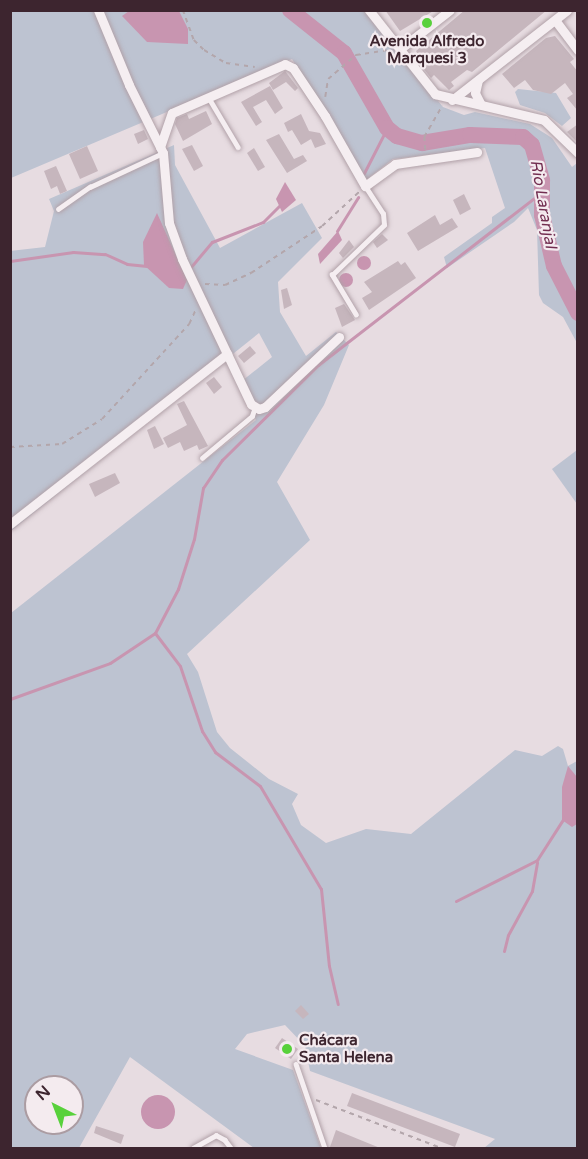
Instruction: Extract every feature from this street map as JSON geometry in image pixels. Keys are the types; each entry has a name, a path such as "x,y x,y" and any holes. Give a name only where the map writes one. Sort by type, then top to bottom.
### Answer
{"street":[{"path":"99,10 123,72 162,150"},
{"path":"369,10 435,94 448,99 544,120 578,153"},
{"path":"398,47 450,10"},
{"path":"448,99 477,80 567,10"},
{"path":"555,20 578,50"},
{"path":"339,337 265,407 255,407 226,354 169,223 162,150 170,115 281,64 291,65 365,186 394,164 477,152"},
{"path":"477,80 475,93 481,105"},
{"path":"10,524 226,354"}],"lane":[{"path":"209,98 238,147"},
{"path":"58,209 90,187 162,150"},
{"path":"356,315 332,275 384,225 383,214 365,186"},
{"path":"202,458 252,416 255,407"},
{"path":"296,1064 325,1149"},
{"path":"193,1149 216,1135 225,1140 231,1149"}],"path":[{"path":"183,10 194,40 204,50 226,63 259,67"},
{"path":"325,100 328,79 356,55 382,53 398,47"},
{"path":"425,150 424,137 448,99"},
{"path":"193,280 219,285 238,280 322,226 365,186"},
{"path":"10,447 62,444 102,419 189,324 197,304"},
{"path":"306,1096 441,1149"}],"shaded area":[{"path":"11,11 364,11 443,107 464,115 475,112 530,124 552,138 572,167 577,163 577,343 563,317 543,303 539,295 537,230 528,208 514,222 447,268 444,257 492,223 492,217 505,208 485,148 393,159 366,180 292,59 11,178"},
{"path":"129,11 179,11 188,29 188,44 147,42 122,16"},
{"path":"518,89 556,93 571,118 562,126 545,113 520,105 515,92"},
{"path":"174,145 175,165 220,248 302,203 322,238 278,282 280,312 306,356 336,332 349,345 324,405 277,482 310,540 187,654 198,672 217,732 230,748 269,779 298,794 292,804 301,825 326,843 366,829 411,834 515,750 542,756 558,746 563,749 568,766 577,761 577,1148 484,1148 495,1139 310,1071 305,1046 285,1025 247,1034 235,1049 293,1070 321,1148 254,1148 130,1057 79,1148 11,1148 11,613 256,420 237,385 272,357 259,333 11,531 10,251 45,247 54,211 49,199"},
{"path":"285,182 296,200 282,212 276,199"},
{"path":"157,213 187,280 183,289 169,288 144,265 143,242"},
{"path":"338,231 342,240 320,264 318,254"},
{"path":"364,256 369,258 371,263 369,268 364,270 359,268 357,263 359,258"},
{"path":"346,273 351,275 353,280 351,285 346,287 341,285 339,280 341,275"},
{"path":"577,450 577,504 552,469"},
{"path":"568,766 577,777 577,824 572,827 562,820 562,787"},
{"path":"158,1095 170,1100 175,1112 170,1124 158,1129 146,1124 141,1112 146,1100"}],"building":[{"path":"385,10 435,10 400,31"},
{"path":"465,10 547,10 472,72 467,70 451,82 454,86 449,90 434,75 431,78 416,59 420,57 416,51"},
{"path":"555,36 574,59 570,62 578,72 578,111 567,98 573,94 565,83 551,94 533,90 525,80 514,88 502,74 546,38"},
{"path":"285,71 298,88 295,91 286,82 273,90 269,83"},
{"path":"270,86 283,108 275,114 266,100 253,107 262,122 256,126 241,102"},
{"path":"206,111 212,124 183,141 175,124 177,118 187,114 189,119"},
{"path":"301,114 309,131 320,133 326,144 315,148 311,139 301,145 292,130 288,132 284,123"},
{"path":"578,124 578,143 567,132"},
{"path":"144,130 148,139 138,144 134,134"},
{"path":"279,134 294,159 303,155 307,161 287,173 266,140"},
{"path":"192,145 203,166 194,171 182,149"},
{"path":"87,146 98,171 80,179 69,154"},
{"path":"254,148 265,167 258,171 247,153"},
{"path":"56,166 67,191 60,194 57,186 51,189 44,171"},
{"path":"464,194 471,209 460,215 453,200"},
{"path":"435,215 440,225 452,218 458,227 418,251 407,233"},
{"path":"382,234 388,240 377,248 373,242"},
{"path":"349,240 354,247 343,258 339,253"},
{"path":"398,261 401,265 405,262 416,278 369,310 362,298 372,292 364,282"},
{"path":"287,288 292,305 284,309 281,290"},
{"path":"344,304 355,320 342,327 335,308"},
{"path":"250,346 256,353 244,363 238,356"},
{"path":"214,377 222,387 214,394 206,383"},
{"path":"184,401 208,446 199,450 197,445 184,451 180,442 168,448 163,438 187,425 177,404"},
{"path":"155,426 164,444 154,449 147,430"},
{"path":"115,473 120,483 95,497 89,484"},
{"path":"301,1005 309,1014 303,1019 295,1011"},
{"name":"Chácara Santa Helena","path":"282,1038 298,1049 291,1059 275,1048"},
{"path":"352,1093 460,1134 455,1147 347,1106"},
{"path":"96,1126 124,1135 121,1144 94,1133"},
{"path":"336,1130 380,1148 380,1149 330,1147"}],"waterway":[{"name":"Rio Laranjal","path":"290,10 344,53 387,128 397,136 422,143 470,135 523,137 532,145 542,181 542,215 554,266 578,313"},
{"path":"364,173 387,128"},
{"path":"10,699 110,663 155,633 178,589 194,539 203,488 222,460 318,365 543,191"},
{"path":"337,231 358,197"},
{"path":"190,268 212,242 263,222 280,205"},
{"path":"10,261 73,252 105,254 127,264 147,266"},
{"path":"155,633 180,666 202,731 215,752 260,786 321,889 329,966 338,1004"},
{"path":"456,901 537,860 564,818"},
{"path":"504,951 508,935 532,891 537,862"}],"place":[{"name":"Avenida Alfredo Marquesi 3","path":"427,23"},
{"name":"Chácara Santa Helena","path":"287,1049"}]}
